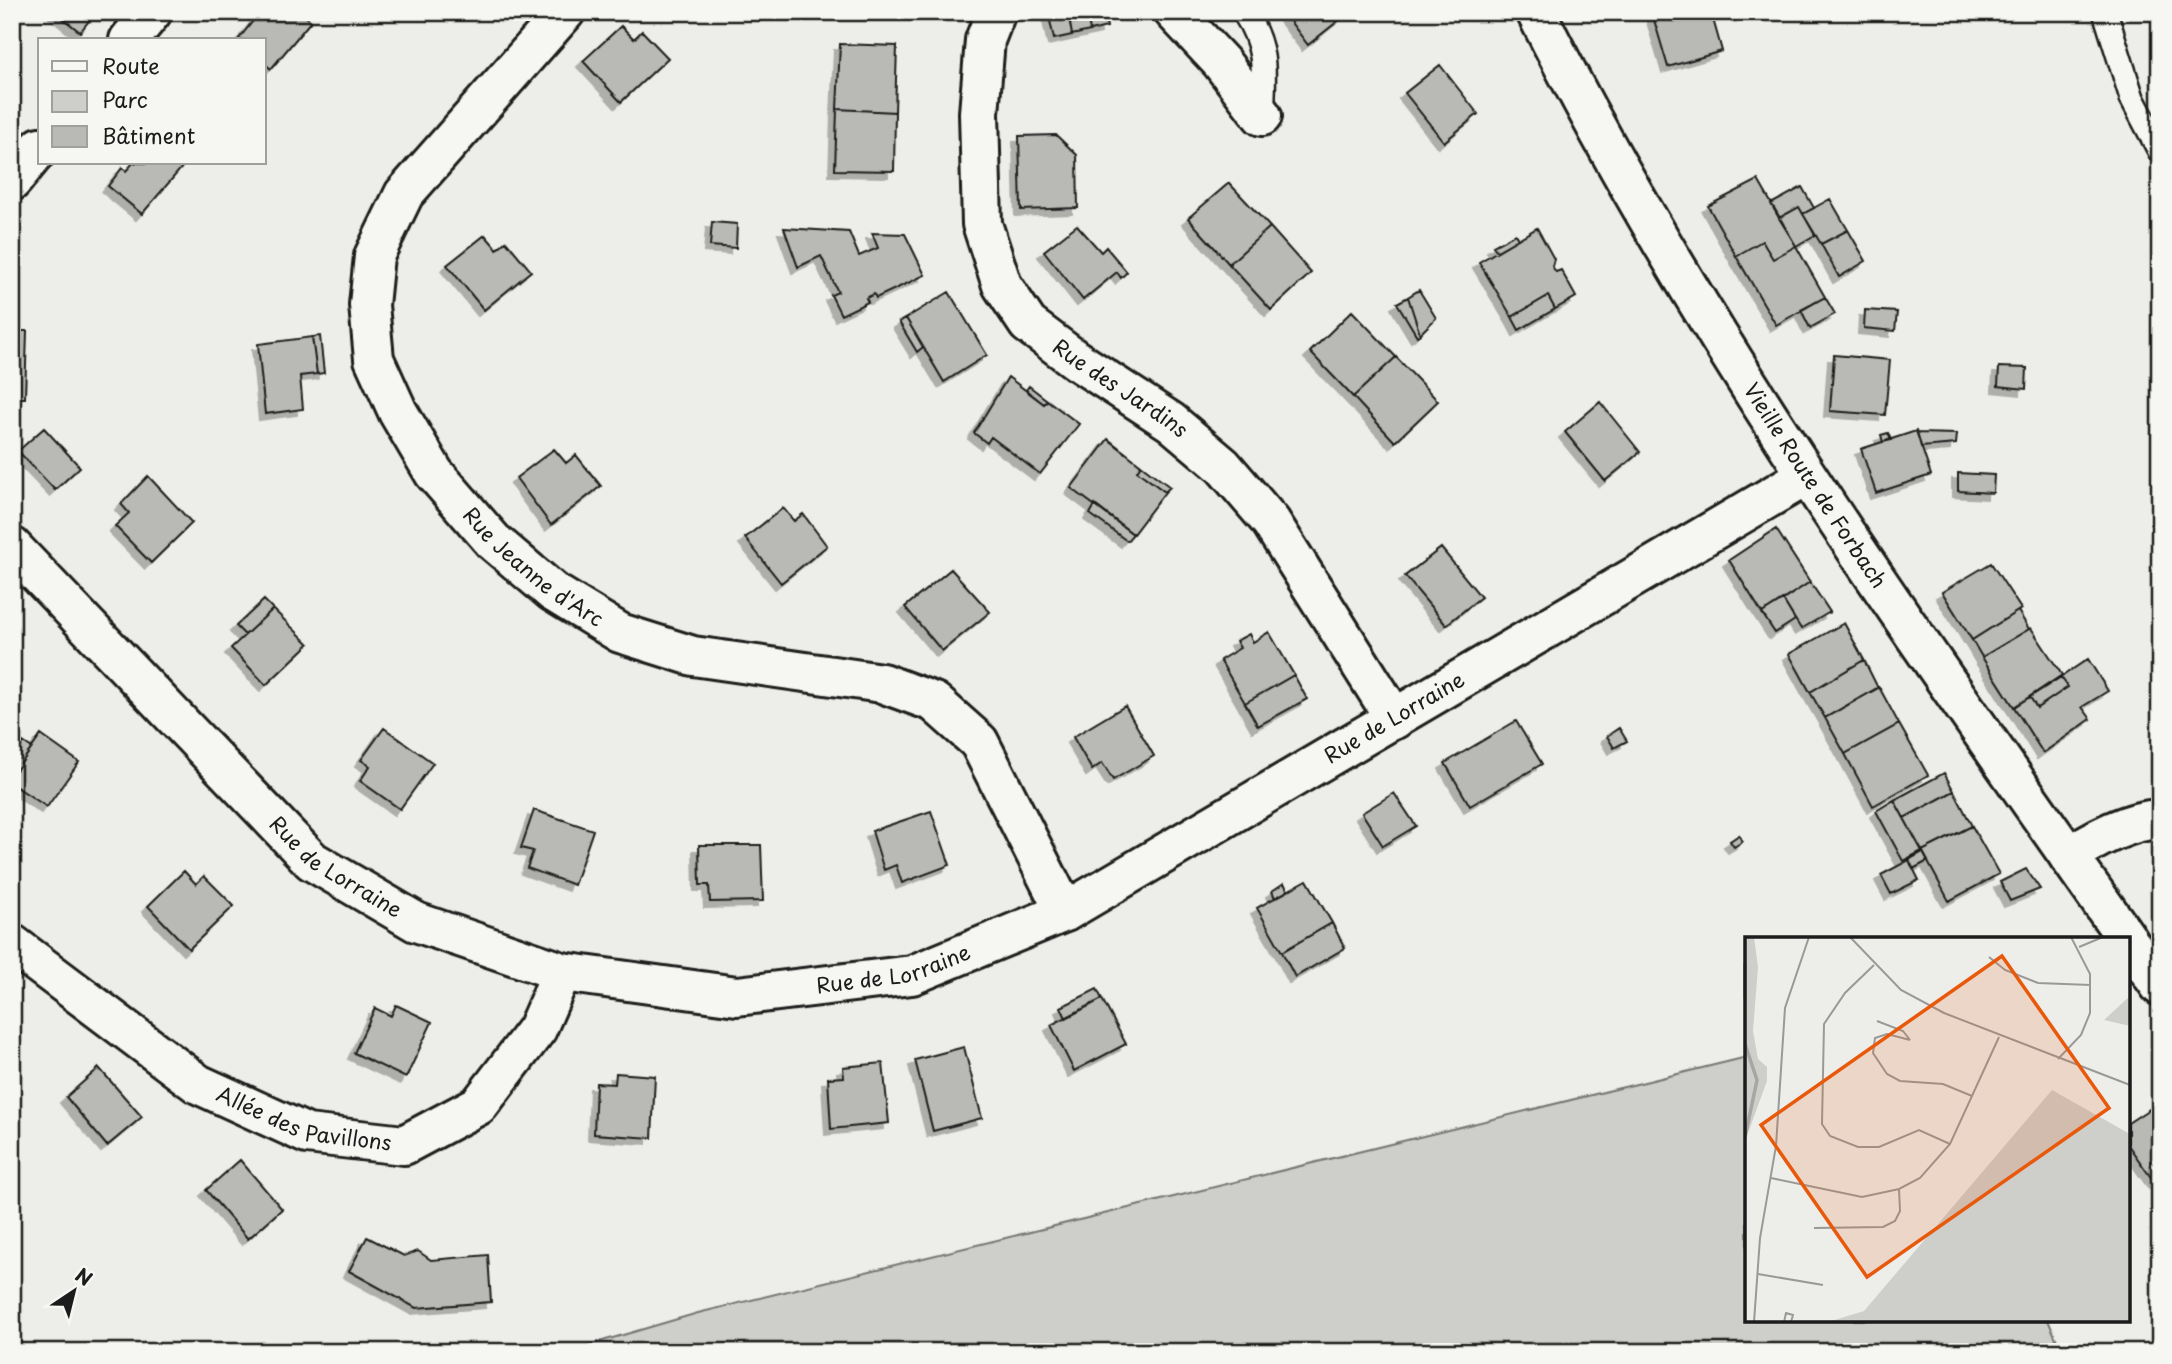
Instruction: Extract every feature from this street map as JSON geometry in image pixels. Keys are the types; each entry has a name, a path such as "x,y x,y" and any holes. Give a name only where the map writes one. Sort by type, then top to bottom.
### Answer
{"street":[{"path":"131,38 152,12"},
{"name":"Rue Jeanne d'Arc","path":"565,12 404,194 374,256 369,305 374,359 398,411 435,473 493,541 553,592 620,633 693,656 882,683 934,702 979,742 1065,912"},
{"name":"Rue des Jardins","path":"996,12 985,40 979,113 982,224 1002,285 1028,324 1076,360 1171,422 1223,466 1271,522 1395,719"},
{"path":"1174,12 1221,62 1262,116"},
{"name":"Vieille Route de Forbach","path":"1536,12 1579,98 1662,242 1807,475 2125,937"},
{"path":"12,181 38,149"},
{"name":"Rue de Lorraine","path":"12,547 312,861 416,922 562,972 737,996 912,975 1065,912 1807,475"},
{"path":"2069,856 2083,846 2147,819 2160,819"},
{"name":"Allée des Pavillons","path":"12,944 198,1084 307,1134 404,1145 479,1105 537,1029 562,972"},
{"name":"Vieille Route de Forbach","path":"2130,944 2160,986"}],"lane":[{"path":"1244,12 1256,30 1265,58 1262,116"},
{"path":"2105,12 2132,98 2160,151"}],"green space":[{"path":"1745,1057 1745,1322 2049,1322 2062,1352 565,1352 698,1313"}],"building":[{"path":"55,12 96,12 80,32"},
{"path":"260,12 301,12 311,21 271,69 266,65 266,38 240,38"},
{"path":"1048,12 1068,12 1072,35 1054,39"},
{"path":"1068,12 1086,12 1090,31 1072,35"},
{"path":"1086,12 1104,12 1107,27 1090,31"},
{"path":"1283,12 1339,12 1343,17 1308,45"},
{"path":"1711,12 1722,51 1668,67 1652,13"},
{"path":"621,26 634,39 642,31 668,58 621,102 583,61"},
{"path":"840,44 897,46 895,112 837,109"},
{"path":"1440,65 1478,114 1444,142 1405,93"},
{"path":"837,109 895,112 894,171 835,170"},
{"path":"1056,135 1077,155 1078,208 1021,210 1019,136"},
{"path":"132,164 184,165 142,214 108,186 122,168 126,171"},
{"path":"1758,180 1796,246 1773,259 1762,241 1736,256 1708,206"},
{"path":"1229,183 1270,227 1229,264 1188,218"},
{"path":"1802,187 1814,208 1803,214 1799,207 1779,218 1771,204"},
{"path":"1830,199 1848,230 1821,244 1803,214"},
{"path":"1799,207 1815,235 1796,246 1779,218"},
{"path":"712,222 737,224 736,248 710,246"},
{"path":"1077,225 1101,252 1106,247 1127,272 1121,278 1117,272 1083,300 1044,251"},
{"path":"1270,227 1311,273 1271,310 1229,264"},
{"path":"784,228 849,232 859,256 878,248 872,233 905,234 925,275 876,298 874,294 866,298 868,302 841,315 831,295 838,292 821,256 798,267"},
{"path":"1537,228 1554,259 1552,266 1556,272 1561,270 1576,297 1555,309 1548,296 1512,317 1479,262"},
{"path":"1848,230 1866,261 1839,277 1821,244"},
{"path":"1515,234 1518,239 1497,251 1493,246"},
{"path":"485,235 497,249 506,241 531,271 484,310 447,265"},
{"path":"1762,241 1773,259 1796,246 1825,297 1776,325 1736,256"},
{"path":"1419,290 1436,318 1420,334 1408,297"},
{"path":"949,292 987,355 944,382 906,318"},
{"path":"1548,296 1555,309 1519,330 1512,317"},
{"path":"1408,297 1420,334 1417,336 1397,303"},
{"path":"1825,297 1835,314 1810,328 1801,310"},
{"path":"1865,310 1897,312 1895,331 1864,328"},
{"path":"1352,311 1396,357 1353,397 1310,352"},
{"path":"906,318 923,347 917,352 899,322"},
{"path":"12,331 27,331 25,398 12,398"},
{"path":"320,336 324,373 317,374 312,337"},
{"path":"312,337 317,374 300,376 303,409 265,414 258,344"},
{"path":"1834,355 1890,360 1885,415 1830,411"},
{"path":"1396,357 1438,401 1395,442 1353,397"},
{"path":"1999,367 2027,368 2026,389 1998,386"},
{"path":"1008,377 1044,404 1047,400 1079,424 1040,474 991,437 987,443 974,433"},
{"path":"1029,386 1047,400 1044,404 1026,390"},
{"path":"1600,402 1640,452 1605,481 1565,432"},
{"path":"44,428 80,467 55,490 18,451"},
{"path":"1916,431 1931,475 1876,493 1861,449"},
{"path":"1888,433 1891,440 1883,442 1881,435"},
{"path":"1917,433 1957,434 1956,444 1921,447"},
{"path":"1108,439 1141,465 1137,471 1165,492 1133,534 1071,488"},
{"path":"554,449 566,463 576,455 601,486 551,525 516,478"},
{"path":"1141,465 1170,487 1165,492 1137,471"},
{"path":"1958,473 1994,475 1993,493 1958,491"},
{"path":"148,476 192,523 151,563 115,526 129,513 121,504"},
{"path":"1095,505 1133,534 1127,541 1090,514"},
{"path":"783,508 794,521 803,514 827,546 781,583 745,538"},
{"path":"1776,529 1810,582 1762,613 1729,560"},
{"path":"1441,548 1481,597 1446,625 1405,576"},
{"path":"1991,563 2021,609 1972,640 1942,592"},
{"path":"951,569 990,612 942,651 905,607"},
{"path":"1810,582 1830,612 1801,629 1783,600"},
{"path":"264,600 273,609 245,635 236,626"},
{"path":"1783,600 1795,620 1775,633 1762,613"},
{"path":"273,609 309,644 266,685 231,648"},
{"path":"2018,611 2029,629 1982,657 1972,640"},
{"path":"1844,623 1864,660 1810,692 1789,654"},
{"path":"2031,628 2062,675 2014,707 1982,657"},
{"path":"1269,632 1294,675 1245,703 1220,660 1240,648 1236,641 1249,634 1253,642"},
{"path":"2088,659 2108,691 2082,707 2091,719 2043,753 2014,707 2030,697 2037,708 2068,687 2061,677"},
{"path":"1864,660 1878,688 1825,718 1810,692"},
{"path":"1294,675 1307,699 1258,726 1245,703"},
{"path":"2061,677 2068,687 2037,708 2030,697"},
{"path":"1879,687 1899,724 1845,754 1825,718"},
{"path":"1125,706 1154,756 1113,780 1102,763 1092,770 1073,737"},
{"path":"1516,721 1542,764 1470,806 1445,763"},
{"path":"1899,724 1928,775 1873,806 1845,754"},
{"path":"384,728 433,763 400,809 360,781 370,766 361,760"},
{"path":"1619,728 1627,741 1614,748 1607,736"},
{"path":"41,735 79,762 47,807 12,784 12,776"},
{"path":"23,742 32,748 12,776 12,757"},
{"path":"1944,773 1954,791 1904,818 1894,800"},
{"path":"1954,791 1972,826 1922,851 1904,818"},
{"path":"1394,793 1416,826 1383,846 1362,813"},
{"path":"1894,800 1922,851 1903,861 1876,811"},
{"path":"534,810 593,830 574,885 527,868 533,851 521,848"},
{"path":"931,811 950,865 902,883 896,865 884,870 872,831"},
{"path":"1972,826 1999,874 1949,901 1922,851"},
{"path":"1739,835 1742,842 1734,847 1730,841"},
{"path":"699,845 761,845 763,901 710,902 709,885 700,885"},
{"path":"1923,852 1928,861 1913,869 1909,860"},
{"path":"1909,860 1919,880 1891,894 1881,875"},
{"path":"2026,869 2040,889 2010,901 2000,882"},
{"path":"184,871 196,884 204,876 234,906 189,949 148,906"},
{"path":"1307,880 1332,923 1282,952 1257,908"},
{"path":"1284,883 1288,891 1275,898 1272,891"},
{"path":"1332,923 1345,948 1295,977 1282,952"},
{"path":"1097,989 1102,999 1066,1018 1061,1007"},
{"path":"1102,999 1126,1044 1074,1071 1051,1025"},
{"path":"396,1005 432,1022 406,1078 354,1053 375,1008 391,1016"},
{"path":"964,1047 982,1118 933,1131 915,1060"},
{"path":"883,1063 889,1123 831,1129 828,1078 844,1077 843,1067"},
{"path":"99,1068 142,1117 107,1146 66,1097"},
{"path":"616,1073 655,1076 652,1138 594,1134 596,1083 615,1084"},
{"path":"2160,1102 2160,1179 2155,1183 2130,1148 2130,1122"},
{"path":"240,1160 282,1209 248,1239 206,1190"},
{"path":"367,1237 404,1256 418,1251 431,1260 488,1255 491,1302 416,1308 349,1271"},
{"path":"12,1326 24,1352 12,1352"}]}
